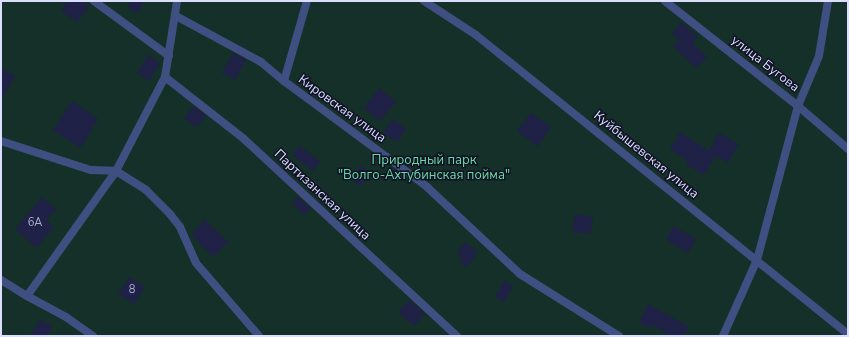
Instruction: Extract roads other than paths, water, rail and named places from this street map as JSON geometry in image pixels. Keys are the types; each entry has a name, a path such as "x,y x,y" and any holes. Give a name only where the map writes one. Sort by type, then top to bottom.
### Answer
{"street":[{"path":"94,1 169,56"},
{"path":"27,296 116,171 165,77 176,16 177,1"},
{"path":"284,82 307,1"},
{"name":"Куйбышевская улица","path":"424,1 476,35 758,260 848,334"},
{"name":"улица Бугова","path":"665,1 798,106 848,149"},
{"path":"723,336 758,260 798,106 819,56 828,1"},
{"name":"Кировская улица","path":"176,16 261,62 284,82 428,187 520,274 619,336"},
{"name":"Партизанская улица","path":"165,77 244,139 457,336"},
{"path":"1,141 91,170 116,171 146,190 170,214 180,227 196,263 259,336"},
{"path":"1,280 66,317 92,336"}],"park label":[{"name":"Природный парк \"Волго-Ахтубинская пойма\"","path":"424,168"}]}
